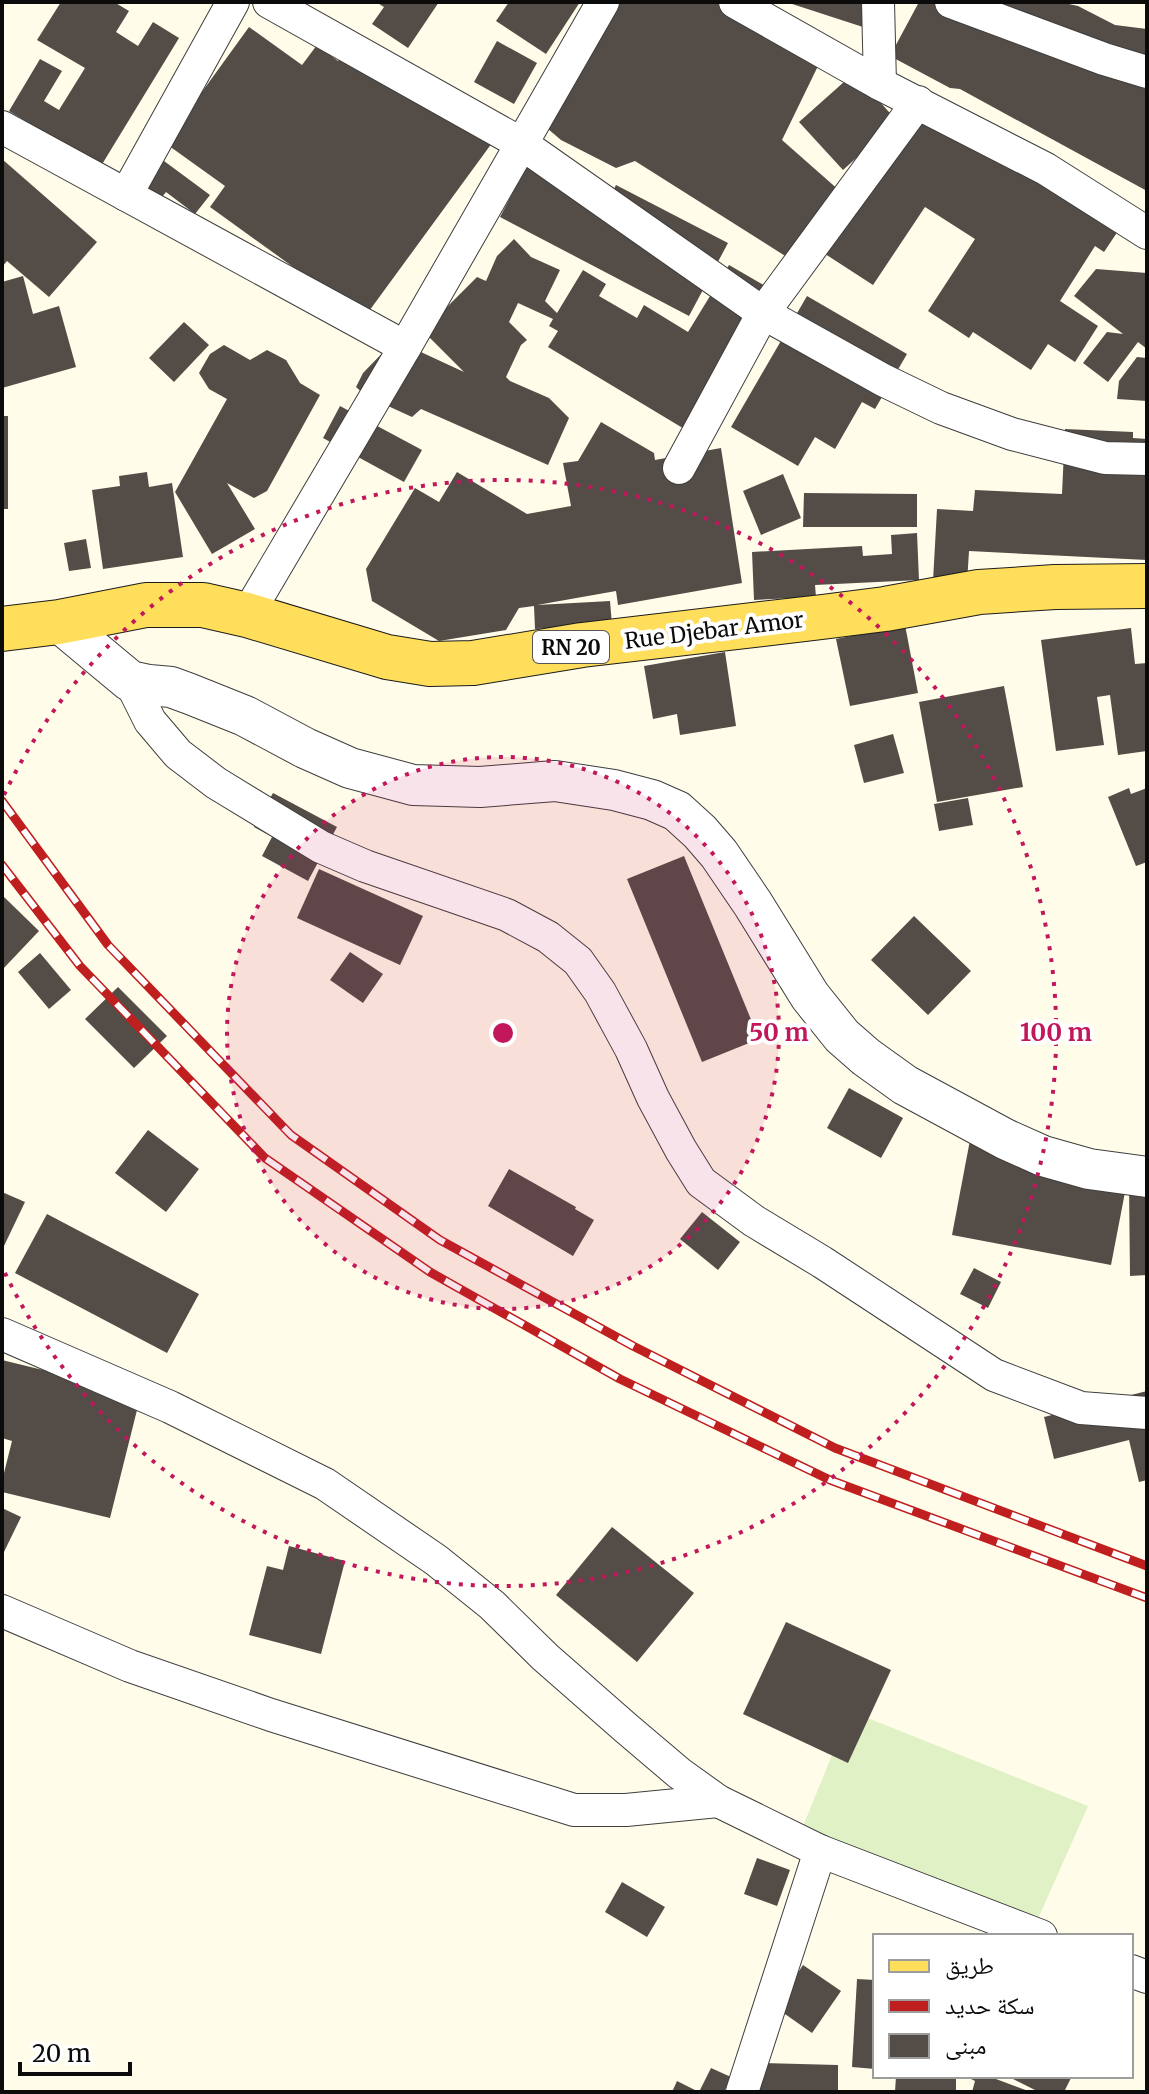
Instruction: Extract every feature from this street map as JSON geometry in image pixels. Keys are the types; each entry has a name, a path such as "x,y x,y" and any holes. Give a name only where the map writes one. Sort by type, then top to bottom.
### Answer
{"main road":[{"name":"Rue Djebar Amor","path":"2,629 59,622 146,605 203,605 387,657 430,664 473,663 582,645 838,615 979,592 1147,586"}],"street":[{"path":"126,195 233,2"},
{"path":"269,2 522,144 763,313 883,380 941,408 1012,434 1105,458 1147,459"},
{"path":"247,615 603,2"},
{"path":"735,2 880,84 1046,169 1147,233"},
{"path":"878,2 880,84"},
{"path":"951,2 1147,72"},
{"path":"679,468 763,313 918,102"},
{"path":"2,127 405,347"},
{"path":"59,622 130,681 150,721 178,754 216,783 321,847 365,866 507,915 548,937 578,961 600,992 653,1098 701,1182 754,1221 994,1375 1081,1408 1147,1413"},
{"path":"130,681 171,687 245,716 350,768 413,785 480,787 555,781 614,790 652,800 677,811 719,854 810,996 842,1036 866,1057 905,1085 1043,1156 1089,1169 1147,1177"},
{"path":"2,1334 170,1407 325,1484 436,1560 492,1605 545,1657 626,1728 718,1801 820,1851 1036,1934"},
{"path":"2,1611 144,1671 286,1720 574,1810 626,1810 718,1801"},
{"path":"742,2092 820,1851"}],"green space":[{"path":"850,1711 1088,1806 1033,1930 799,1836"}],"building":[{"path":"61,2 114,2 129,11 116,32 138,46 153,22 179,38 101,166 9,111 40,59 62,71 44,101 59,110 85,68 37,40"},
{"path":"376,2 439,2 408,48 372,24 384,7"},
{"path":"509,2 580,2 546,54 496,21"},
{"path":"617,2 715,2 818,66 782,140 841,192 790,259 635,161 616,168 561,140 541,123"},
{"path":"786,2 875,2 866,28"},
{"path":"919,2 1060,2 1078,6 1115,25 1147,29 1147,191 960,89 950,88 890,56"},
{"path":"249,27 302,65 317,45 338,61 347,47 492,143 364,318 210,207 225,186 165,143"},
{"path":"497,41 537,63 514,104 474,82"},
{"path":"854,73 897,121 843,170 799,122"},
{"path":"916,101 1118,231 1104,252 1095,246 1060,301 1098,326 1075,362 1048,344 1031,370 973,332 969,338 928,311 975,239 925,207 873,285 819,250"},
{"path":"531,157 609,199 616,185 728,243 689,316 500,217"},
{"path":"160,158 210,195 195,214 166,192 159,201 139,186"},
{"path":"2,159 97,242 49,297 7,261 2,267"},
{"path":"514,239 531,257 560,270 545,301 557,313 583,270 606,284 599,296 637,318 644,305 688,332 729,265 781,295 696,436 548,347 558,331 549,326 553,319 518,303 509,322 527,340 521,345 506,377 549,398 569,418 548,465 421,409 412,417 366,396 356,387 363,373 395,340 464,372 423,331 477,277 486,281 497,256"},
{"path":"1096,269 1147,273 1147,349 1138,342 1108,382 1083,363 1107,332 1123,334 1074,296"},
{"path":"23,276 33,314 59,306 76,367 2,388 2,282"},
{"path":"807,296 907,354 875,409 862,402 835,449 815,437 798,466 731,427"},
{"path":"184,322 209,345 174,382 149,358"},
{"path":"224,345 250,360 267,350 286,360 300,383 320,395 267,491 254,498 227,483 255,529 212,554 175,492 227,399 209,389 199,373 210,354"},
{"path":"1137,357 1147,358 1147,401 1117,399 1119,381"},
{"path":"340,406 422,450 404,482 323,438"},
{"path":"2,416 8,416 8,509 2,509"},
{"path":"601,422 654,453 655,460 721,448 742,583 618,605 616,591 537,605 610,601 612,625 535,629 534,606 519,608 506,630 439,641 372,601 366,569 415,488 439,502 457,472 527,514 571,506 563,463 578,461"},
{"path":"1065,429 1133,432 1133,438 1147,439 1147,560 969,551 967,583 933,581 937,509 973,511 975,490 1062,494"},
{"path":"147,472 149,487 172,483 183,557 103,569 92,490 120,486 119,476"},
{"path":"783,474 801,518 761,535 743,491"},
{"path":"804,493 917,494 917,527 803,527"},
{"path":"917,533 919,580 815,585 816,597 754,600 752,552 862,546 863,556 892,554 891,535"},
{"path":"86,539 91,568 69,571 64,543"},
{"path":"905,625 918,693 850,706 836,639"},
{"path":"1131,628 1135,664 1147,663 1147,751 1118,755 1110,695 1097,697 1104,745 1056,751 1041,640"},
{"path":"725,652 736,726 680,735 677,714 653,719 644,666"},
{"path":"1004,686 1023,787 937,802 919,702"},
{"path":"893,734 904,773 864,783 854,745"},
{"path":"1129,788 1131,794 1147,788 1147,862 1136,866 1108,797"},
{"path":"273,793 337,827 308,881 262,856 272,837 254,827"},
{"path":"968,798 973,825 939,831 934,804"},
{"path":"684,856 759,1039 702,1062 627,879"},
{"path":"319,869 423,916 400,965 297,918"},
{"path":"2,895 39,931 2,970"},
{"path":"914,916 971,971 928,1015 871,960"},
{"path":"350,952 383,974 363,1003 330,980"},
{"path":"40,953 71,990 49,1009 18,972"},
{"path":"118,987 167,1036 134,1068 85,1019"},
{"path":"849,1088 903,1118 881,1158 827,1128"},
{"path":"148,1130 199,1169 166,1212 115,1173"},
{"path":"970,1140 1126,1187 1111,1265 952,1235"},
{"path":"509,1169 594,1220 573,1256 488,1206"},
{"path":"1129,1183 1147,1183 1147,1275 1130,1276"},
{"path":"2,1192 25,1202 4,1246 2,1246"},
{"path":"702,1212 740,1242 718,1270 680,1239"},
{"path":"47,1214 199,1294 167,1353 15,1273"},
{"path":"974,1268 1001,1282 988,1308 960,1294"},
{"path":"2,1360 141,1394 110,1518 2,1492 12,1441 2,1438"},
{"path":"1147,1391 1147,1480 1139,1482 1129,1440 1054,1459 1044,1417"},
{"path":"2,1508 21,1517 2,1556"},
{"path":"612,1527 694,1593 637,1662 556,1595"},
{"path":"289,1546 345,1561 321,1654 249,1635 267,1566 283,1570"},
{"path":"786,1622 891,1670 848,1763 743,1714"},
{"path":"757,1858 790,1870 777,1906 744,1894"},
{"path":"622,1882 665,1907 647,1937 605,1912"},
{"path":"803,1965 841,1991 812,2033 775,2007"},
{"path":"857,1979 873,1980 873,2069 852,2067"},
{"path":"757,2063 838,2065 838,2092 756,2092"},
{"path":"711,2068 731,2077 724,2092 699,2092"},
{"path":"896,2078 956,2078 956,2092 895,2092"},
{"path":"969,2078 993,2078 1031,2092 972,2092 975,2081"},
{"path":"1011,2078 1071,2078 1064,2092 1039,2092"},
{"path":"677,2081 699,2092 672,2092"}],"railway":[{"path":"2,801 108,945 291,1135 440,1240 633,1346 835,1448 1147,1566"},
{"path":"2,865 80,966 265,1158 430,1272 620,1379 830,1480 1147,1598"}]}
